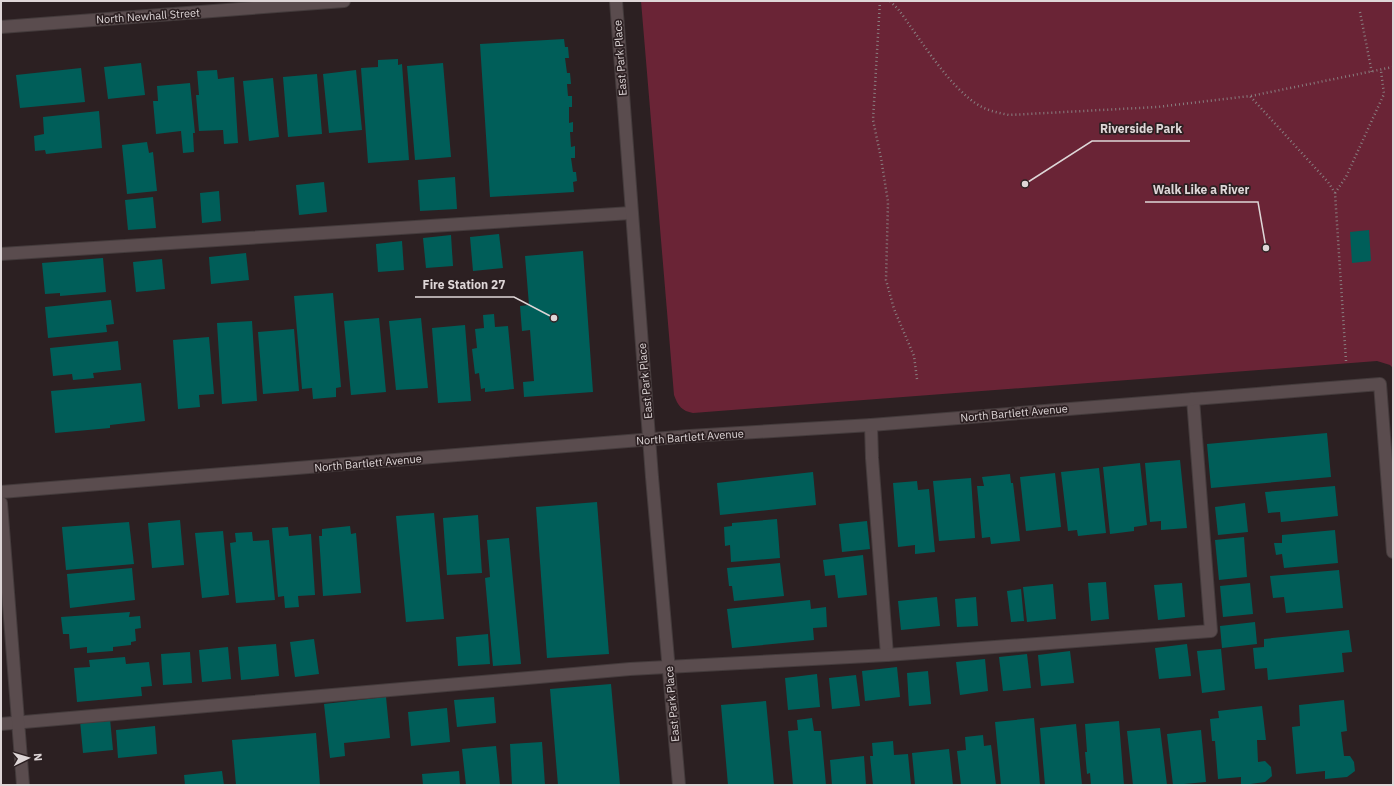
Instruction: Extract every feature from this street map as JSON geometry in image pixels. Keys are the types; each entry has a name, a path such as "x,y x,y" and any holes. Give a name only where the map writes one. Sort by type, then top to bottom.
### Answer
{"street":[{"name":"North Newhall Street","path":"1,27 344,1"},
{"name":"East Park Place","path":"616,1 631,213 679,785"},
{"path":"1,254 631,213"},
{"name":"North Bartlett Avenue","path":"1,492 1380,384 1393,552"},
{"path":"1,724 630,669 887,655 1211,631 1193,399"},
{"path":"871,425 872,458 887,655"},
{"path":"1,503 23,785"}],"path":[{"path":"880,1 873,120 888,202 886,280 894,309 914,356 917,379"},
{"path":"890,1 898,9 945,72 967,96 979,105 991,111 1009,115 1157,107 1250,96 1393,68"},
{"path":"1360,12 1372,73"},
{"path":"1335,193 1346,177 1384,94 1381,71"},
{"path":"1250,96 1328,182 1335,193 1346,361"}],"shaded area":[{"path":"641,1 1393,1 1393,368 1390,365 1377,361 693,413 686,411 679,405 674,395"}],"building":[{"path":"564,39 565,47 568,47 569,58 565,58 567,73 570,73 571,84 567,84 568,96 572,96 572,107 569,107 569,123 573,122 573,132 570,132 571,147 575,146 575,158 571,158 573,172 576,172 577,181 573,182 574,192 490,197 480,44"},
{"path":"398,59 398,65 402,64 409,160 368,163 361,68 378,67 378,60"},
{"path":"141,63 145,95 108,99 104,67"},
{"path":"443,63 451,157 415,160 407,66"},
{"path":"81,68 85,102 20,108 16,75"},
{"path":"217,70 218,79 234,77 238,143 224,144 223,130 199,131 196,95 199,95 197,71"},
{"path":"356,70 362,130 329,133 323,74"},
{"path":"317,74 322,134 288,137 283,77"},
{"path":"273,78 279,137 249,141 243,81"},
{"path":"190,83 195,133 193,133 194,152 183,153 181,131 156,134 153,101 158,101 157,86"},
{"path":"99,111 102,148 46,154 45,150 35,151 34,136 44,134 43,117"},
{"path":"147,142 149,153 153,152 157,191 127,194 122,145"},
{"path":"455,177 457,209 420,211 418,180"},
{"path":"324,182 327,212 299,215 296,185"},
{"path":"219,191 221,221 202,223 200,193"},
{"path":"153,197 156,228 128,230 125,200"},
{"path":"1369,230 1371,261 1352,263 1350,232"},
{"path":"499,234 503,268 473,271 470,237"},
{"path":"451,235 453,266 426,268 423,238"},
{"path":"402,241 404,270 378,272 376,244"},
{"path":"583,251 593,392 524,397 523,382 534,381 530,330 522,331 520,306 529,305 525,256"},
{"path":"246,253 249,280 211,284 209,257"},
{"path":"103,258 106,292 60,296 60,293 45,294 42,263"},
{"path":"162,259 165,289 136,292 133,262"},
{"path":"333,293 341,387 336,388 336,397 313,399 312,388 302,389 294,296"},
{"path":"111,300 114,324 106,325 107,332 48,338 45,307"},
{"path":"494,314 495,327 508,326 514,389 485,392 485,388 481,389 479,373 475,374 472,349 477,348 475,329 484,328 483,315"},
{"path":"379,318 386,392 351,395 344,321"},
{"path":"421,318 428,388 396,390 389,321"},
{"path":"252,321 257,401 222,404 217,323"},
{"path":"465,325 471,401 438,403 432,328"},
{"path":"294,329 299,391 263,394 258,332"},
{"path":"209,337 214,394 199,395 200,407 178,409 173,340"},
{"path":"118,341 121,370 93,373 94,378 73,380 72,374 53,376 50,348"},
{"path":"141,383 145,421 110,425 110,428 55,433 51,391"},
{"path":"1327,433 1331,477 1211,488 1207,444"},
{"path":"1180,460 1187,528 1161,530 1161,521 1150,522 1145,463"},
{"path":"1140,463 1147,525 1134,527 1134,531 1110,534 1103,467"},
{"path":"1099,468 1106,533 1078,536 1077,530 1068,531 1061,472"},
{"path":"813,472 816,505 720,515 717,483"},
{"path":"1055,473 1061,527 1026,531 1020,477"},
{"path":"1010,474 1011,483 1013,483 1020,541 991,544 990,537 982,538 977,486 984,486 982,477"},
{"path":"971,478 975,538 939,541 933,481"},
{"path":"917,481 918,490 929,489 935,552 915,554 915,545 898,547 893,483"},
{"path":"1335,486 1338,516 1281,522 1280,512 1268,513 1265,492"},
{"path":"597,502 609,654 547,658 536,507"},
{"path":"1245,503 1248,532 1218,535 1215,507"},
{"path":"434,513 444,619 406,622 396,516"},
{"path":"478,515 482,573 447,575 443,518"},
{"path":"777,519 780,558 731,562 730,545 725,546 724,527 732,526 732,523"},
{"path":"180,520 184,565 152,568 148,523"},
{"path":"867,521 870,549 842,552 839,524"},
{"path":"129,522 134,564 66,570 62,527"},
{"path":"350,526 351,534 356,533 361,593 323,596 319,536 322,536 322,529"},
{"path":"288,527 289,536 311,534 315,595 298,596 299,607 285,608 284,596 278,597 272,528"},
{"path":"1335,530 1338,563 1284,568 1282,554 1276,555 1274,543 1282,543 1282,535"},
{"path":"223,531 229,595 202,598 195,533"},
{"path":"252,532 253,541 269,540 275,600 236,603 230,543 236,542 235,533"},
{"path":"1244,537 1247,577 1219,580 1215,540"},
{"path":"509,538 521,664 493,666 485,578 490,577 487,540"},
{"path":"863,555 867,595 838,598 835,575 825,576 823,560"},
{"path":"780,563 784,596 734,601 732,586 729,586 727,568"},
{"path":"132,568 135,600 70,608 67,574"},
{"path":"1339,570 1343,608 1286,613 1284,597 1273,598 1270,576"},
{"path":"1106,582 1109,619 1091,621 1088,583"},
{"path":"1182,583 1185,617 1158,620 1154,585"},
{"path":"1250,583 1253,614 1223,617 1220,586"},
{"path":"1053,584 1056,619 1027,622 1023,587"},
{"path":"1021,589 1024,621 1011,622 1007,591"},
{"path":"937,597 940,626 901,630 898,601"},
{"path":"976,597 978,626 957,627 955,599"},
{"path":"810,600 811,609 826,607 827,627 813,628 814,640 732,648 727,609"},
{"path":"130,612 129,617 140,616 141,628 135,629 136,641 131,642 131,645 113,647 113,651 87,653 87,647 70,649 69,634 63,634 61,617"},
{"path":"1255,622 1257,644 1222,648 1220,626"},
{"path":"1349,630 1352,652 1342,653 1344,672 1268,680 1267,668 1255,669 1253,648 1264,647 1264,639"},
{"path":"488,634 490,664 458,666 456,637"},
{"path":"314,639 319,674 295,677 290,642"},
{"path":"276,644 279,676 241,680 238,647"},
{"path":"1187,644 1191,676 1159,679 1155,648"},
{"path":"228,647 231,679 202,682 199,650"},
{"path":"1221,649 1225,690 1202,693 1197,651"},
{"path":"1070,651 1074,683 1041,686 1038,655"},
{"path":"190,652 192,683 163,685 161,654"},
{"path":"1027,654 1031,688 1003,691 999,657"},
{"path":"125,657 126,664 149,662 152,686 141,687 142,696 77,702 74,668 90,667 89,660"},
{"path":"985,659 988,691 960,695 956,662"},
{"path":"897,667 900,697 865,701 862,671"},
{"path":"928,671 931,704 909,706 907,673"},
{"path":"817,674 820,707 788,710 785,678"},
{"path":"856,675 860,706 832,709 829,678"},
{"path":"611,684 620,785 558,785 550,689"},
{"path":"386,697 390,738 344,743 345,756 330,758 324,704"},
{"path":"494,697 496,723 457,727 454,700"},
{"path":"1344,700 1347,731 1341,732 1344,756 1350,756 1354,762 1355,771 1347,777 1325,779 1325,771 1296,774 1292,727 1300,726 1299,705"},
{"path":"766,701 774,785 728,785 721,705"},
{"path":"1262,706 1266,740 1257,740 1258,762 1265,761 1271,767 1272,776 1265,782 1243,785 1241,785 1241,777 1218,779 1215,741 1212,741 1210,719 1219,718 1218,711"},
{"path":"447,708 450,742 411,746 408,712"},
{"path":"812,718 814,731 821,731 826,785 793,785 788,731 798,730 797,720"},
{"path":"1034,718 1040,785 1001,785 995,722"},
{"path":"110,719 113,750 83,753 80,721"},
{"path":"1119,721 1124,785 1091,785 1090,773 1087,774 1085,724"},
{"path":"1076,724 1082,785 1045,785 1040,728"},
{"path":"155,726 157,754 118,758 116,730"},
{"path":"1160,728 1167,785 1133,785 1127,731"},
{"path":"1201,730 1206,782 1173,785 1167,734"},
{"path":"316,733 320,785 236,785 232,740"},
{"path":"983,735 984,746 991,745 996,785 961,785 957,751 966,750 965,737"},
{"path":"893,741 894,755 908,754 911,785 873,785 870,756 873,756 872,743"},
{"path":"542,742 545,785 512,785 510,744"},
{"path":"496,746 500,785 466,785 462,749"},
{"path":"949,749 953,785 915,785 912,753"},
{"path":"864,756 866,785 832,785 830,760"},
{"path":"222,771 224,785 185,785 184,775"},
{"path":"459,771 460,785 423,785 422,774"}],"place":[{"name":"Riverside Park","path":"1025,184"},
{"name":"Walk Like a River","path":"1266,248"},
{"name":"Fire Station 27","path":"554,318"}]}
